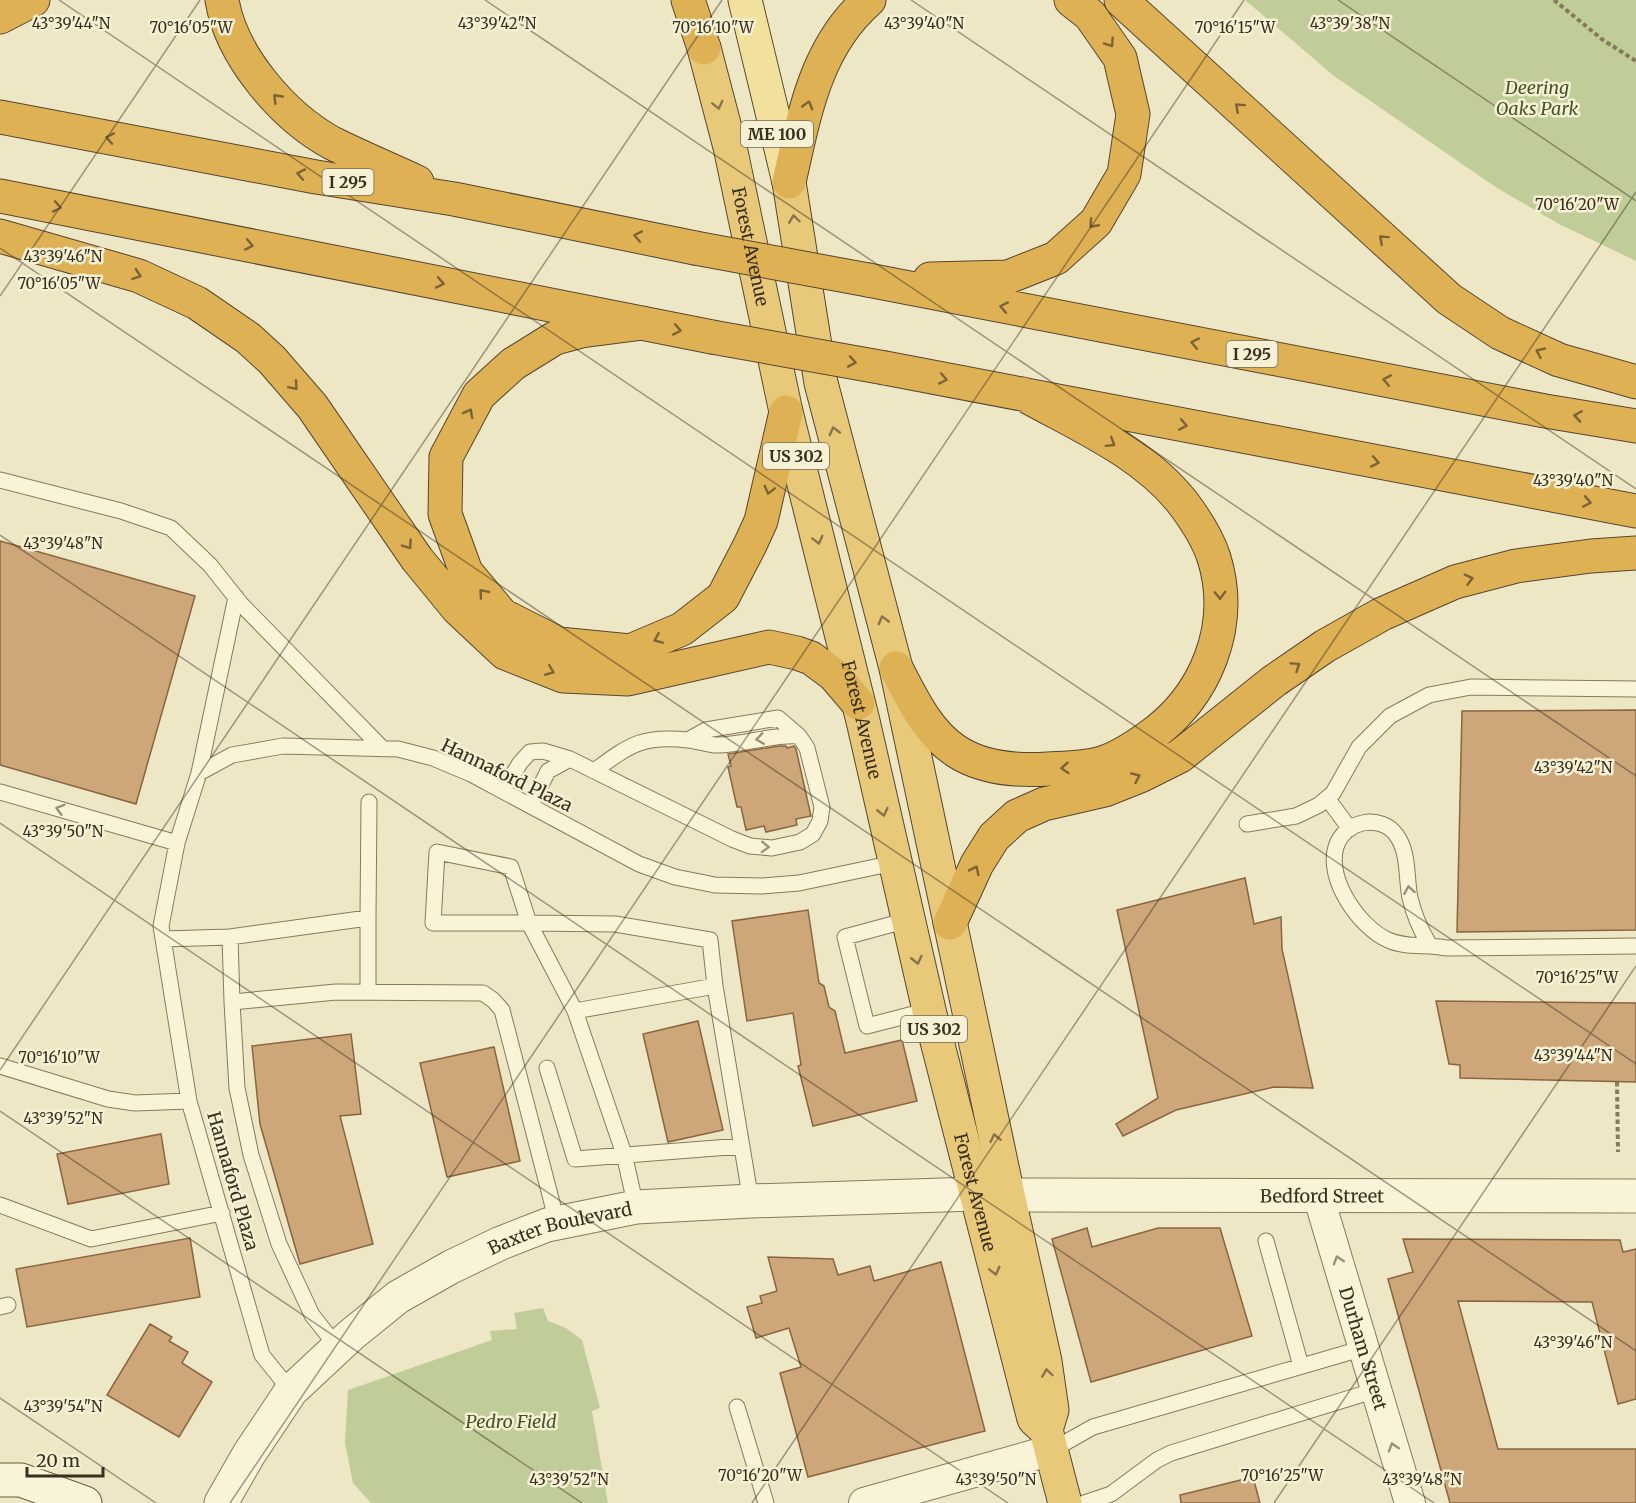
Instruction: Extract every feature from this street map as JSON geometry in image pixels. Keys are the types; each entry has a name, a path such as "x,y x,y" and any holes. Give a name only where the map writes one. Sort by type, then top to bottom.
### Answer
{"highway":[{"path":"0,17 33,0"},
{"path":"222,0 224,12 261,82 306,125 331,142 454,199"},
{"path":"688,0 704,48"},
{"path":"789,182 804,120 822,61 854,13 869,0"},
{"path":"868,280 1008,277 1056,258 1096,222 1124,174 1133,114 1120,58 1090,15 1071,0"},
{"path":"1121,0 1449,299 1500,333 1559,360 1636,382"},
{"name":"Forest Avenue","path":"704,48 730,147 786,412 858,703 929,1011 1034,1419 1049,1440"},
{"name":"I 295","path":"0,117 316,177 454,199 695,248 1545,411 1636,426"},
{"name":"Forest Avenue","path":"789,182 821,383 896,668 1045,1361 1052,1410 1049,1440 1065,1503"},
{"path":"0,196 712,337 1636,511"},
{"path":"0,236 139,276 197,303 248,338 272,360 312,406 417,558 451,600 505,653 563,676 628,679 770,647 811,658 834,675 858,703"},
{"path":"643,323 581,331 555,338 513,364 478,395 446,457 445,514 466,572 502,615 559,644 630,651 682,629 723,597 754,537 761,521 786,412"},
{"path":"896,668 927,723 957,752 997,768 1033,770 1103,763 1131,749 1165,725 1182,708 1198,686 1208,666 1221,620 1220,588 1214,557 1200,528 1182,502 1160,479 1135,459 1023,394"},
{"path":"950,923 977,864 994,837 1017,816 1044,804 1105,790 1180,756 1274,681 1325,646 1382,614 1455,582 1516,566 1591,556 1636,553"}],"main road":[{"name":"Forest Avenue","path":"697,0 704,48"},
{"name":"Forest Avenue","path":"745,0 789,182"},
{"path":"754,0 764,85"}],"street":[{"name":"Baxter Boulevard","path":"221,1503 249,1454 291,1391 351,1335 398,1297 451,1267 501,1243 557,1222 636,1207 751,1201 1008,1195"},
{"name":"Bedford Street","path":"1008,1195 1636,1196"},
{"name":"Durham Street","path":"1318,1195 1410,1503"},
{"path":"864,1503 1049,1440"},
{"path":"0,1480 21,1480 85,1503"},
{"path":"0,1498 4,1503"}],"lane":[{"path":"0,480 121,511 171,528 210,565 236,597 383,749"},
{"path":"199,773 236,597"},
{"path":"1246,824 1296,816 1319,805 1333,793 1359,747 1390,716 1429,695 1471,687 1636,689"},
{"path":"503,791 520,763 530,753 543,751 570,759 594,771 711,827 732,839 750,846 772,848 800,842 813,834 820,820 822,807 807,747 799,736 785,735 716,745 656,738 632,744 594,771"},
{"name":"Hannaford Plaza","path":"291,1391 262,1355 189,1101 161,926 177,843 199,773 232,755 283,746 398,749 433,758 471,774 639,864 675,877 715,885 761,886 799,883 894,863"},
{"path":"531,805 548,771 570,759"},
{"path":"0,792 177,843"},
{"path":"1327,798 1350,829"},
{"path":"368,992 369,802"},
{"path":"1429,944 1417,923 1410,897 1403,847 1396,834 1384,824 1369,821 1356,824 1344,833 1336,846 1334,862 1340,884 1349,906 1366,926 1388,940 1405,945 1429,944 1446,948 1636,946"},
{"path":"636,1207 624,1154 576,1011 529,923 511,867 437,852 433,923 529,923 615,924 710,940 715,986 751,1201"},
{"path":"163,939 230,937 368,918"},
{"path":"908,920 845,937 867,1026 929,1011"},
{"path":"230,937 237,1088 251,1155 279,1244 312,1315 338,1348"},
{"path":"576,1011 715,986"},
{"path":"232,1002 336,992 483,993 502,1010 557,1222"},
{"path":"0,1066 108,1098 135,1103 189,1101"},
{"path":"547,1068 575,1159 742,1146"},
{"path":"0,1205 90,1239 222,1214"},
{"path":"1266,1241 1301,1366"},
{"path":"1049,1440 1364,1348"},
{"path":"1084,1503 1111,1494 1156,1460 1171,1453 1376,1390"},
{"path":"738,1407 766,1503"}],"path":[{"path":"1556,1 1603,40 1636,61"},
{"path":"1617,1082 1618,1152"}],"green space":[{"name":"Deering Oaks Park","path":"1245,0 1636,0 1636,261 1559,224 1497,188 1334,76"},
{"name":"Pedro Field","path":"543,1308 548,1321 566,1328 582,1340 600,1408 592,1411 608,1503 371,1503 353,1483 345,1443 348,1390 492,1340 490,1331 517,1329 514,1313"}],"building":[{"path":"0,541 195,596 136,804 0,765"},
{"path":"1636,710 1636,930 1457,932 1462,711"},
{"path":"779,746 787,748 794,746 796,749 811,816 796,819 797,825 766,832 764,826 746,830 741,807 737,807 728,767 731,766 728,754"},
{"path":"1245,878 1254,924 1281,917 1282,949 1313,1088 1274,1087 1176,1110 1123,1136 1116,1124 1158,1098 1117,910"},
{"path":"808,910 819,983 824,986 829,1007 835,1011 845,1053 902,1040 917,1101 813,1126 798,1066 801,1065 793,1013 747,1021 732,921"},
{"path":"1436,1001 1636,1003 1636,1082 1460,1078 1460,1065 1449,1064"},
{"path":"698,1021 723,1130 668,1142 643,1034"},
{"path":"351,1034 361,1114 340,1116 373,1244 300,1264 260,1124 252,1046"},
{"path":"494,1047 520,1161 447,1177 420,1063"},
{"path":"161,1134 169,1184 68,1204 57,1154"},
{"path":"1087,1228 1092,1247 1158,1228 1220,1228 1252,1336 1091,1382 1052,1239"},
{"path":"190,1238 200,1297 27,1327 16,1269"},
{"path":"1403,1239 1620,1240 1623,1252 1636,1249 1636,1399 1618,1404 1592,1302 1458,1301 1498,1449 1636,1449 1636,1503 1450,1503 1388,1279 1413,1272"},
{"path":"768,1257 833,1259 838,1275 870,1266 874,1281 941,1262 985,1431 808,1477 780,1373 801,1367 789,1328 756,1338 747,1307 762,1303 760,1296 777,1291"},
{"path":"150,1324 172,1337 169,1341 188,1352 182,1363 212,1382 179,1437 107,1395"},
{"path":"1253,1477 1260,1503 1181,1503 1180,1495"}]}
